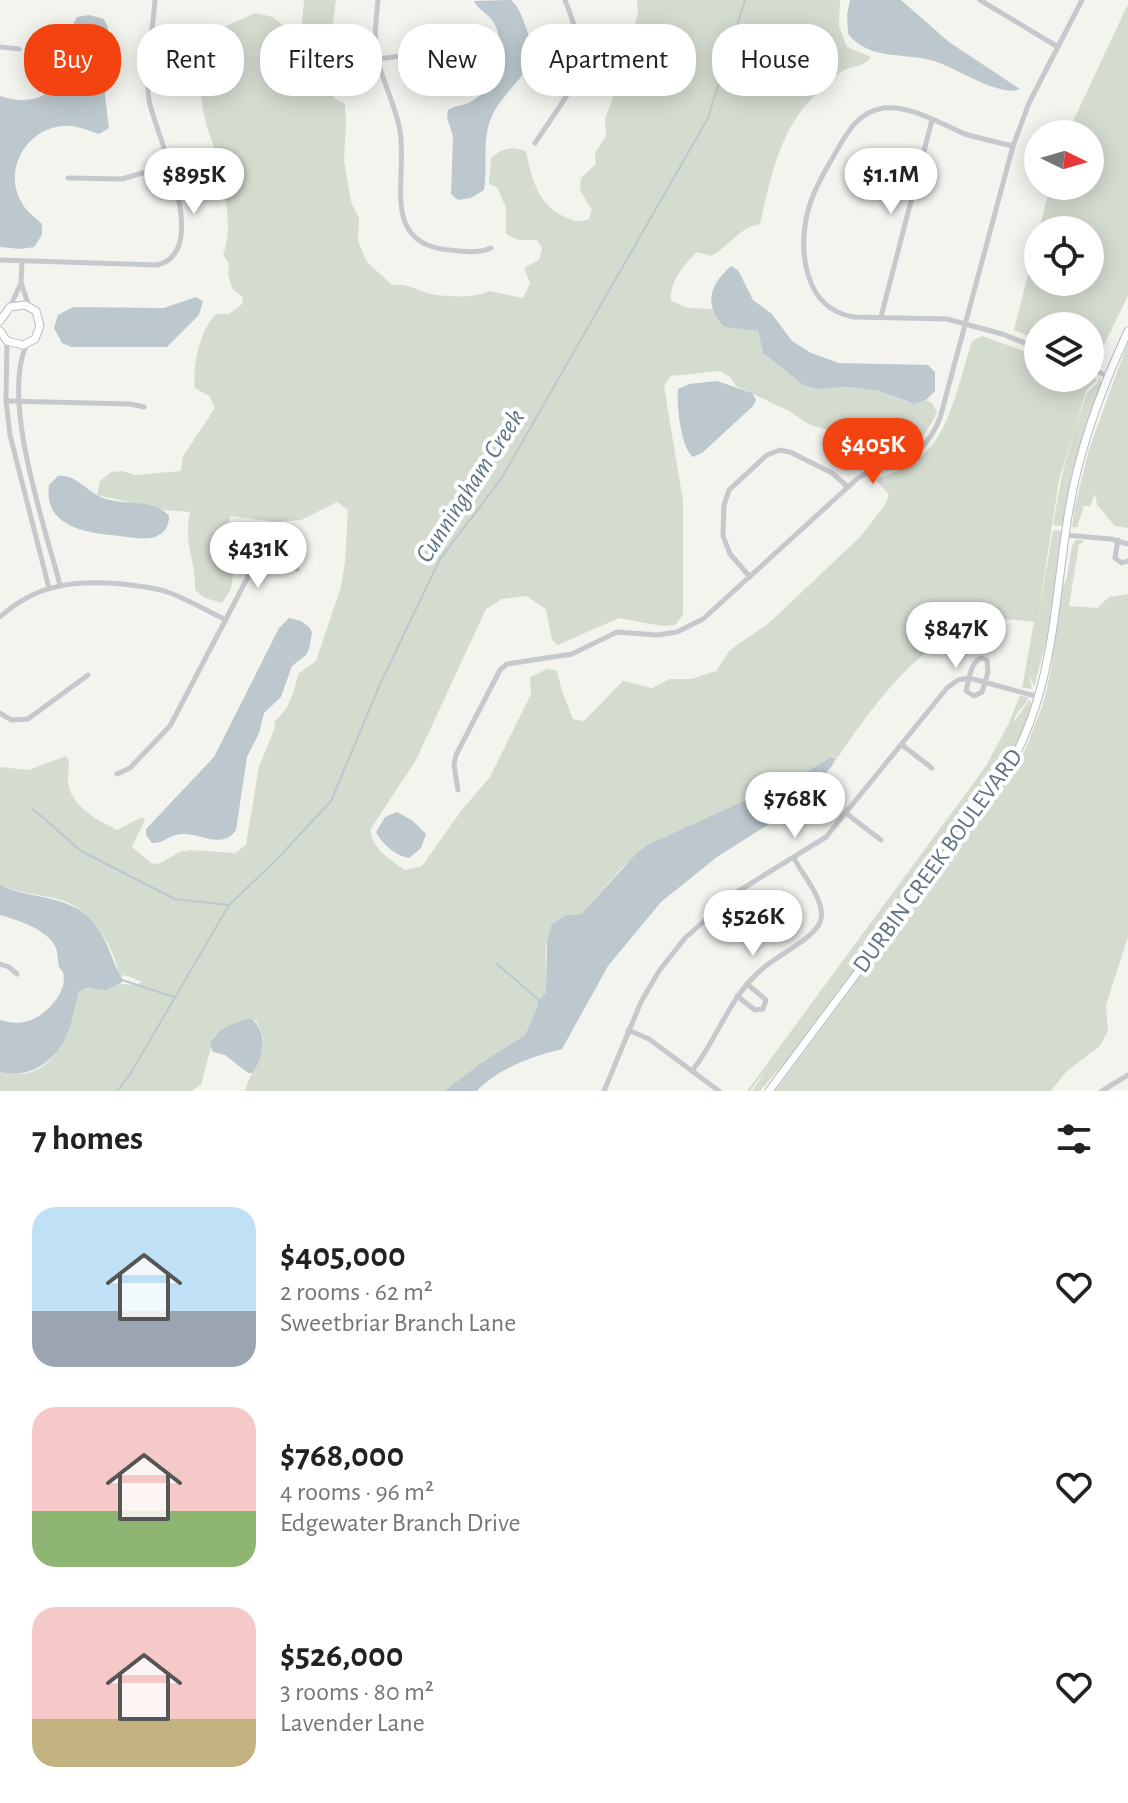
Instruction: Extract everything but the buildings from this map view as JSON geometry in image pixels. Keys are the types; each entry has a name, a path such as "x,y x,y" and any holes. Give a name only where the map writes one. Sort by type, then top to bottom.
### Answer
{"street":[{"path":"0,260 157,265 176,254 181,239 179,196 148,95 155,0"},
{"path":"376,24 378,0"},
{"path":"535,143 571,89 577,73 580,45 565,0"},
{"path":"980,0 1058,47"},
{"path":"458,790 454,765 456,755 500,670 507,664 572,654 617,632 667,634 686,629 703,619 865,473 910,457 931,437 940,418 1013,146 1029,103 1082,0"},
{"path":"0,47 19,49"},
{"path":"382,73 399,122 401,209 408,229 417,240 435,248 480,252 491,248"},
{"path":"1013,146 968,135 896,108 877,109 863,116 851,126 815,191 804,234 805,262 815,292 828,307 840,314 935,318 966,323 1024,343"},
{"path":"881,317 932,120"},
{"path":"68,178 122,179 170,165"},
{"path":"22,261 21,283 30,306 38,315 40,326 38,335 28,344 20,362 18,402 28,457 60,585"},
{"path":"3,314 21,283"},
{"path":"3,314 19,304 30,306"},
{"name":"DURBIN CREEK BOULEVARD","path":"769,1091 998,784 1021,746 1040,697 1048,659 1065,535 1078,469 1109,376 1128,331"},
{"path":"2,335 15,345 28,344"},
{"path":"2,335 10,435 49,588"},
{"path":"1104,374 1109,376"},
{"path":"6,401 144,407"},
{"path":"750,577 730,554 723,536 724,505 729,490 767,455 780,450 790,452 832,473 848,487"},
{"path":"30,514 41,511"},
{"path":"1065,535 1118,540 1128,544"},
{"path":"1118,540 1115,558 1122,563 1128,561"},
{"path":"117,774 130,768 164,735 254,569 269,563 297,569"},
{"path":"0,617 18,602 49,588 93,582 160,590 226,620"},
{"path":"981,658 989,664 986,682 982,692 974,696 966,691 976,660 981,658"},
{"path":"0,713 11,720 28,719 88,675"},
{"path":"604,1091 628,1030 659,971 685,938 726,900 820,842 847,814 947,688 958,680 969,678 1040,697"},
{"path":"902,745 932,768"},
{"path":"847,814 881,840"},
{"path":"692,1071 747,984 777,957 814,933 820,924 820,906 794,858"},
{"path":"0,964 17,974"},
{"path":"737,996 755,1010 763,1009 766,1000 747,984"},
{"path":"628,1030 649,1039 719,1091"},
{"path":"1102,1091 1128,1075"}],"shaded area":[{"path":"304,0 336,0 333,24 302,24"},
{"path":"511,0 525,24 521,24 521,76 505,96 505,24 494,24 474,1"},
{"path":"637,0 840,0 839,26 847,47 871,57 838,74 838,24 712,24 712,96 814,96 798,115 780,149 760,224 746,229 711,256 697,252 675,281 671,301 688,308 713,309 724,327 758,331 763,353 803,385 817,389 848,387 879,391 910,403 926,400 937,412 919,440 893,463 868,452 842,434 810,425 789,411 736,386 730,377 720,371 670,376 664,386 683,501 683,615 675,625 662,626 619,618 558,645 552,640 546,609 526,596 502,599 486,609 416,760 370,830 374,843 383,853 405,870 422,866 461,811 490,777 531,694 530,677 547,669 557,671 573,719 584,721 623,681 652,688 670,679 691,679 716,671 730,650 769,623 860,537 889,495 876,480 915,461 934,442 954,400 972,341 982,336 1024,351 1024,392 1086,392 1059,480 1038,617 1053,530 1061,531 1050,627 1034,687 1029,673 1032,689 1022,688 1034,622 996,620 969,627 944,640 901,676 864,720 832,766 833,756 805,773 649,844 622,868 581,914 564,917 555,923 547,941 546,992 538,1001 525,1035 444,1091 245,1091 262,1048 261,1030 255,1020 214,1036 201,1085 191,1091 0,1091 0,1072 20,1074 47,1063 63,1038 79,991 110,987 119,982 135,985 142,982 125,975 120,977 113,954 100,931 92,920 72,905 0,885 0,767 29,770 66,756 70,790 86,811 117,830 142,817 145,820 132,847 151,863 159,864 179,852 190,850 235,853 246,845 259,767 275,721 291,700 298,674 316,661 341,587 348,510 337,502 301,520 277,522 230,516 226,549 234,568 231,589 222,603 205,598 195,590 188,534 190,512 165,510 97,495 100,481 111,472 135,475 181,471 183,456 215,408 209,396 195,388 196,360 210,321 216,314 229,314 242,304 243,298 232,288 229,264 223,254 227,212 221,167 208,131 202,96 244,96 244,24 231,24 255,13 273,17 282,24 260,24 260,96 334,96 345,104 344,160 351,202 359,218 358,241 367,262 392,285 404,285 431,294 471,296 489,291 523,298 530,283 524,268 539,260 542,248 537,240 518,240 506,234 506,208 497,187 489,184 491,158 507,149 526,151 534,183 544,201 570,219 589,219 592,210 580,190 581,178 596,164 595,153 606,136 605,119 613,96 696,96 696,24 635,24"},
{"path":"850,0 901,0 949,42 1020,89 1001,89 934,61 866,48 848,34"},
{"path":"1128,4 1128,296 1104,345 1104,312 1024,312 1024,334 1014,330 1024,290 1024,296 1104,296 1104,216 1042,216 1046,200 1104,200 1104,120 1074,120"},
{"path":"89,15 104,19 106,24 74,24 77,17"},
{"path":"0,96 20,100 105,96 109,128 99,134 62,126 39,134 29,142 17,164 16,188 25,208 42,224 42,235 34,247 0,247"},
{"path":"505,96 490,121 486,138 484,190 471,198 458,200 451,194 453,136 447,118 448,110 476,98"},
{"path":"731,266 738,270 753,300 772,314 792,341 811,353 839,363 928,365 935,372 935,391 926,400 914,404 879,391 848,387 817,389 803,385 763,353 758,331 724,327 717,318 711,302 714,287"},
{"path":"196,297 203,301 199,315 167,347 71,347 62,343 54,328 58,315 73,307 164,308"},
{"path":"1128,342 1128,528 1115,526 1097,505 1095,494 1090,506 1083,506 1078,527 1072,527 1089,449"},
{"path":"717,381 752,393 756,400 702,453 693,457 682,436 678,389 689,384"},
{"path":"1098,392 1072,472 1062,526 1053,525 1062,475 1087,393"},
{"path":"58,476 76,480 103,498 163,510 169,516 166,528 157,536 143,538 95,533 70,526 53,511 49,499 49,485"},
{"path":"1076,540 1083,540 1083,543 1079,544 1069,606 1097,608 1109,597 1128,594 1128,937 1106,1005 1108,1031 1100,1046 1066,1072 1051,1091 775,1091 1025,750 1042,707 1050,675 1061,592"},
{"path":"289,618 301,621 310,628 309,649 292,666 281,697 264,713 259,733 247,757 236,830 218,840 182,834 152,843 146,829 214,757 279,628"},
{"path":"1020,695 1028,698 1014,722 1030,699 1029,717 999,777 791,1055 760,1091 752,1091 772,1061 747,1091 986,766"},
{"path":"831,757 835,758 832,766 796,807 717,857 661,902 608,966 562,1049 516,1064 477,1091 444,1091 525,1035 538,1001 546,992 547,940 552,924 564,916 581,914 649,844 805,773"},
{"path":"397,812 413,821 426,834 421,848 409,858 390,849 376,832 385,817"},
{"path":"0,885 65,903 88,916 101,933 122,978 122,982 106,990 87,988 79,991 69,1029 58,1050 43,1065 23,1073 0,1072 0,1020 15,1023 39,1016 53,1004 64,980 56,947 49,938 30,925 0,915"},
{"path":"251,1019 260,1030 262,1044 256,1067 248,1073 225,1055 213,1052 210,1045 217,1034 227,1027"}],"waterway":[{"name":"Cunningham Creek","path":"117,1091 129,1076 229,905 331,801 381,682 440,559 501,479 708,118 745,0"},
{"path":"33,809 81,851 175,899 228,905"},
{"path":"496,963 540,1001"},
{"path":"122,980 174,997"}]}
